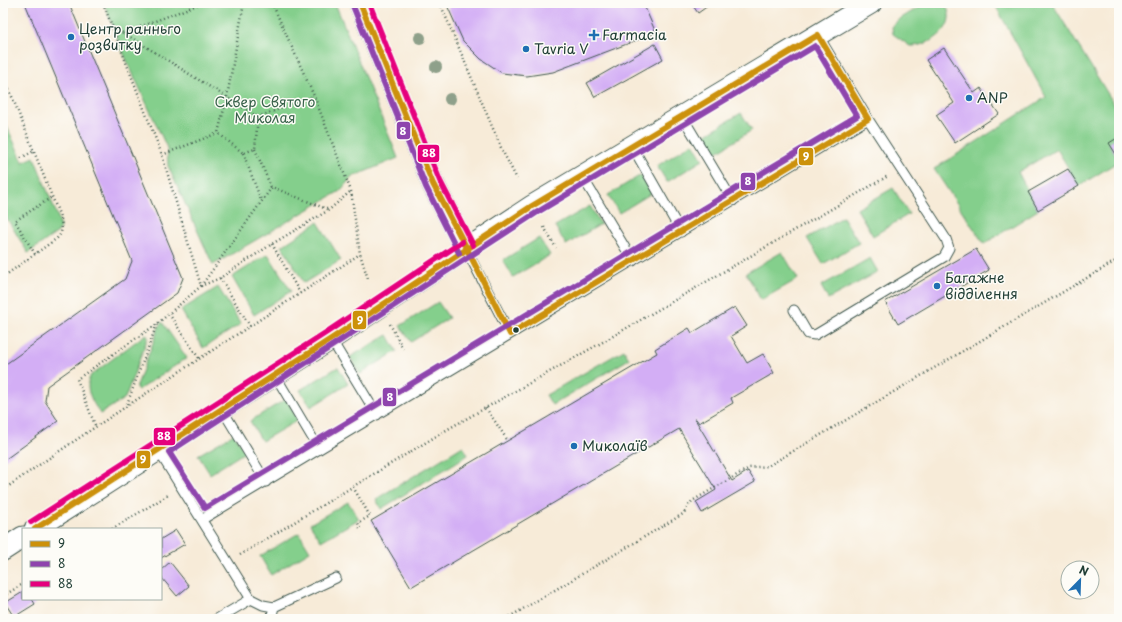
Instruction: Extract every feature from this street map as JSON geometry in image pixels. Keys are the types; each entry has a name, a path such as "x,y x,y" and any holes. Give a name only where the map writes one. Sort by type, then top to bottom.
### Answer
{"main road":[{"path":"360,3 433,184 466,249"}],"street":[{"path":"37,528 331,339 466,249 582,176 871,3"},
{"path":"3,550 22,538"}],"lane":[{"path":"794,310 808,334 815,335 944,257 949,248 946,239 868,119 818,35"},
{"path":"682,116 733,201"},
{"path":"203,519 868,119"},
{"path":"632,146 681,232"},
{"path":"582,176 633,261"},
{"path":"466,249 510,334"},
{"path":"331,339 377,415"},
{"path":"275,375 320,449"},
{"path":"222,409 266,482"},
{"path":"158,450 203,519 251,599 274,607 336,578"},
{"path":"217,619 251,599"},
{"path":"271,619 274,607"}],"path":[{"path":"103,3 162,155 201,286"},
{"path":"124,33 202,3"},
{"path":"218,132 227,97 244,3"},
{"path":"272,3 314,96 351,191 360,254 368,279"},
{"path":"440,3 502,150 517,179"},
{"path":"113,31 124,33 258,117"},
{"path":"3,74 61,219 62,228 61,234 3,277"},
{"path":"3,91 9,88"},
{"path":"258,117 314,96"},
{"path":"258,117 255,149 272,187 329,210"},
{"path":"162,155 218,132"},
{"path":"218,132 244,153 261,200"},
{"path":"244,153 255,149"},
{"path":"21,158 34,151"},
{"path":"229,561 448,429 901,169"},
{"path":"95,425 77,379 157,324 201,286 261,200 272,187"},
{"path":"201,286 220,278 272,244 329,210 351,191"},
{"path":"35,254 15,222 52,197"},
{"path":"544,227 556,248"},
{"path":"272,244 300,293"},
{"path":"3,490 95,425 200,360 360,254"},
{"path":"506,619 684,514 692,501 749,468 768,466 1119,259"},
{"path":"220,278 250,326"},
{"path":"168,314 200,360"},
{"path":"390,323 403,349"},
{"path":"127,404 157,324"},
{"path":"486,408 508,441"},
{"path":"353,487 370,516 358,523 360,528"},
{"path":"114,528 173,492"},
{"path":"3,596 22,585"}],"green space":[{"name":"Сквер Святого Миколая","path":"104,3 335,3 398,158 352,177 340,191 213,265 168,166 167,148 121,48"},
{"path":"926,3 944,3 948,11 949,19 947,26 942,33 927,43 910,46 893,34 892,27 898,20"},
{"path":"994,3 1052,3 1119,112 1119,137 1109,143 1119,161 1079,186 1057,149 1018,172 1038,210 984,244 934,169 1046,97"},
{"path":"741,113 752,130 714,154 703,136"},
{"path":"3,118 23,162 34,157 59,220 60,227 58,232 28,253 3,212"},
{"path":"693,143 703,160 667,182 657,166"},
{"path":"641,175 652,193 619,213 608,195"},
{"path":"893,188 909,214 873,236 857,209"},
{"path":"590,206 601,224 566,245 555,226"},
{"path":"843,217 859,243 823,264 807,238"},
{"path":"318,222 341,260 304,283 282,246"},
{"path":"539,238 550,255 513,277 503,260"},
{"path":"782,252 798,279 761,300 746,273"},
{"path":"268,254 291,291 254,315 232,277"},
{"path":"870,258 878,272 828,299 821,286"},
{"path":"218,287 241,324 203,348 181,310"},
{"path":"438,302 449,318 411,342 400,326"},
{"path":"162,322 187,358 138,390 136,388"},
{"path":"146,334 148,337 125,398 100,414 88,390 91,375"},
{"path":"388,335 397,351 360,374 350,357"},
{"path":"624,350 629,359 552,405 546,395"},
{"path":"338,367 348,384 311,407 300,390"},
{"path":"286,399 298,420 262,441 250,421"},
{"path":"234,434 245,452 210,474 198,455"},
{"path":"463,446 468,455 381,509 376,499"},
{"path":"348,502 359,519 321,541 310,524"},
{"path":"299,533 310,551 271,575 260,556"}],"building":[{"path":"25,3 69,3 183,278 177,293 47,386 45,401 58,421 3,461 3,366 125,279 132,261"},
{"path":"446,3 643,3 656,33 553,72 527,76 502,73 481,59 463,41"},
{"path":"691,3 712,3 698,13"},
{"path":"655,44 663,59 595,97 587,83"},
{"name":"ANP","path":"944,48 974,93 981,88 999,114 955,143 936,115 954,103 926,60"},
{"path":"1119,137 1119,159 1109,143"},
{"path":"1068,169 1079,186 1038,210 1028,192"},
{"name":"Багажне відділення","path":"976,249 989,270 898,324 885,302"},
{"name":"Миколаїв","path":"735,307 747,326 731,336 747,363 763,354 774,373 731,398 733,403 699,423 695,419 732,481 748,471 755,482 702,513 696,502 716,490 679,429 411,587 371,521 657,353 655,349 689,328 692,333"},
{"path":"176,530 185,544 162,557 162,538"},
{"path":"170,562 189,586 177,596 162,578 162,569"},
{"path":"22,593 22,600 33,600 35,604 14,617 5,603"}],"transit line":[{"name":"9","path":"360,3 433,184 467,249"},
{"name":"88","path":"369,3 440,181 473,245"},
{"name":"8","path":"353,6 426,187 459,253"},
{"name":"9","path":"818,35 868,119 510,334 467,249 532,206 818,35"},
{"name":"8","path":"815,46 857,116 205,508 169,452 536,213 815,46"},
{"name":"88","path":"31,522 327,332 462,242"},
{"name":"9","path":"37,528 331,339 467,249"}],"place":[{"name":"Farmacia","path":"594,35"},
{"name":"Центр ранньго розвитку","path":"71,37"},
{"name":"Tavria V","path":"526,49"},
{"name":"ANP","path":"969,98"},
{"name":"Багажне відділення","path":"937,286"},
{"name":"Миколаїв","path":"574,446"}]}
